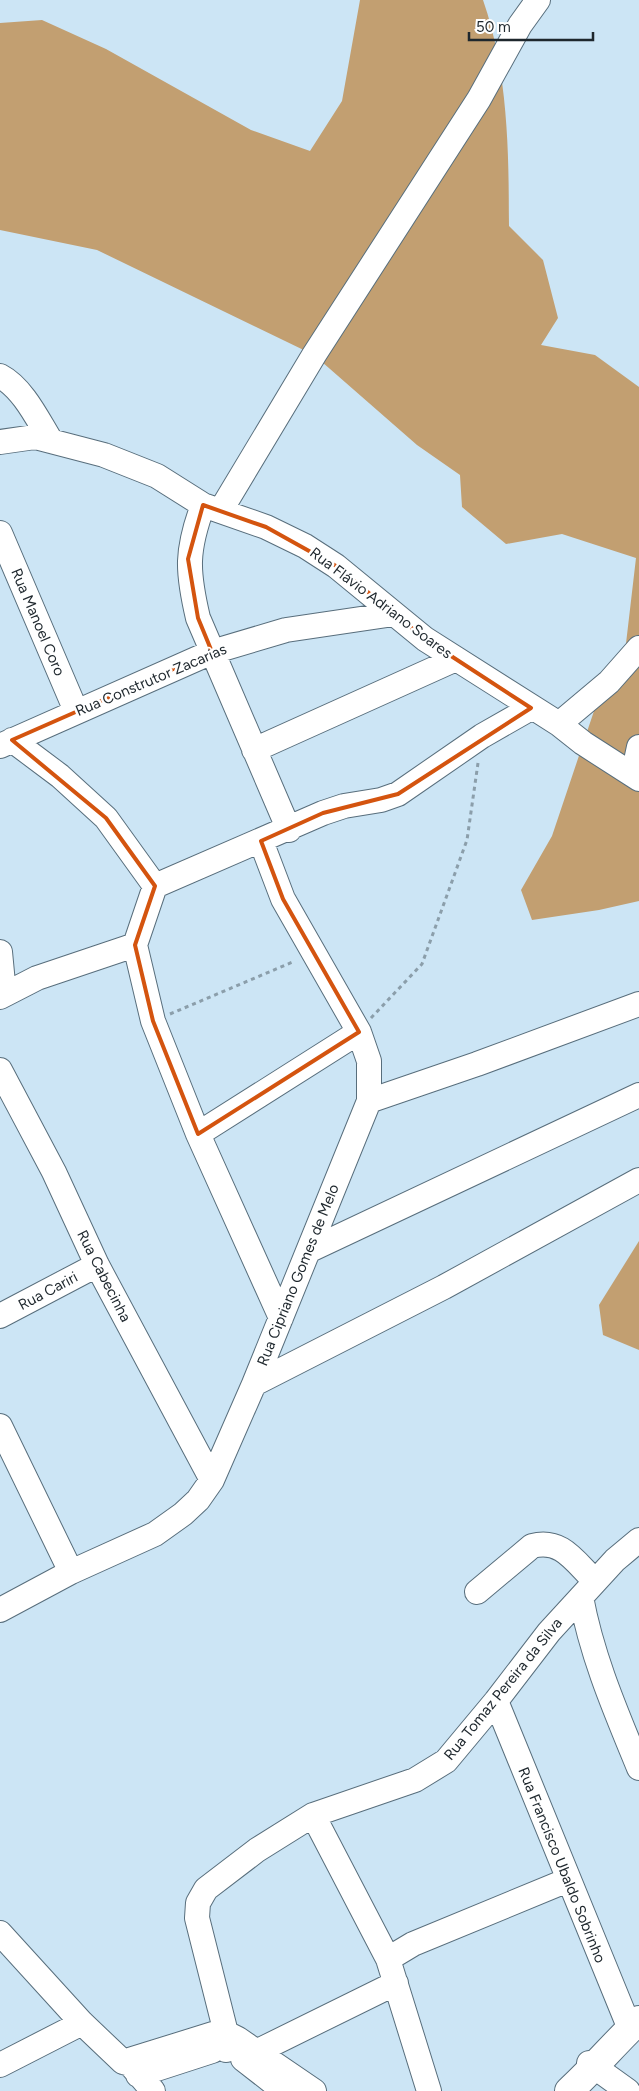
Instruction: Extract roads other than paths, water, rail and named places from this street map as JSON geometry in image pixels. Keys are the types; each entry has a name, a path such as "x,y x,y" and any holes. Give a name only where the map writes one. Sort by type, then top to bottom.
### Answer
{"main road":[{"path":"569,2091 594,2063 634,2024"},
{"path":"551,2091 562,2081 594,2063"}],"street":[{"path":"289,830 198,618 190,584 188,559 196,526 212,508 388,243 479,99 520,25 538,0"},
{"path":"0,376 8,380 29,406 50,441"},
{"name":"Rua Flávio Adriano Soares","path":"0,442 35,437 104,455 157,476 212,508 266,527 305,546 336,566 394,614 456,659 559,724 583,744 636,777"},
{"name":"Rua Manoel Coro","path":"0,533 76,711"},
{"name":"Rua Construtor Zacarias","path":"6,743 212,652 286,630 394,614"},
{"path":"559,724 609,682 639,648"},
{"path":"254,750 456,659"},
{"path":"281,1318 198,1134 153,1021 135,945 154,886 289,830 323,813 344,806 381,800 398,794 482,736 531,708"},
{"path":"6,743 60,776 106,818 154,886"},
{"path":"636,777 639,747"},
{"name":"Rua Cipriano Gomes de Melo","path":"0,1610 71,1572 155,1534 198,1500 212,1480 254,1384 369,1101 369,1061 359,1032 283,899 261,841"},
{"path":"0,952 2,995 37,978 135,945"},
{"path":"369,1101 477,1064 639,1004"},
{"path":"198,1134 359,1032"},
{"name":"Rua Cabecinha","path":"0,1070 54,1172 97,1265 212,1480"},
{"path":"308,1250 639,1095"},
{"path":"254,1384 444,1287 639,1180"},
{"name":"Rua Cariri","path":"0,1316 97,1265"},
{"path":"0,1426 71,1572"},
{"name":"Rua Tomaz Pereira da Silva","path":"239,2049 197,1918 198,1902 206,1889 257,1850 313,1815 415,1780 446,1761 496,1701 549,1632 615,1560 639,1540"},
{"path":"477,1592 532,1546 543,1543 560,1546 588,1589 586,1627 602,1676 639,1768"},
{"name":"Rua Francisco Ubaldo Sobrinho","path":"496,1701 568,1880 634,2024"},
{"path":"313,1815 388,1959 429,2091"},
{"path":"388,1959 413,1944 568,1880"},
{"path":"0,1934 82,2023 140,2081 213,2034 301,2090"},
{"path":"239,2049 396,1983"},
{"path":"0,2065 82,2023"},
{"path":"594,2063 628,2091"}]}
